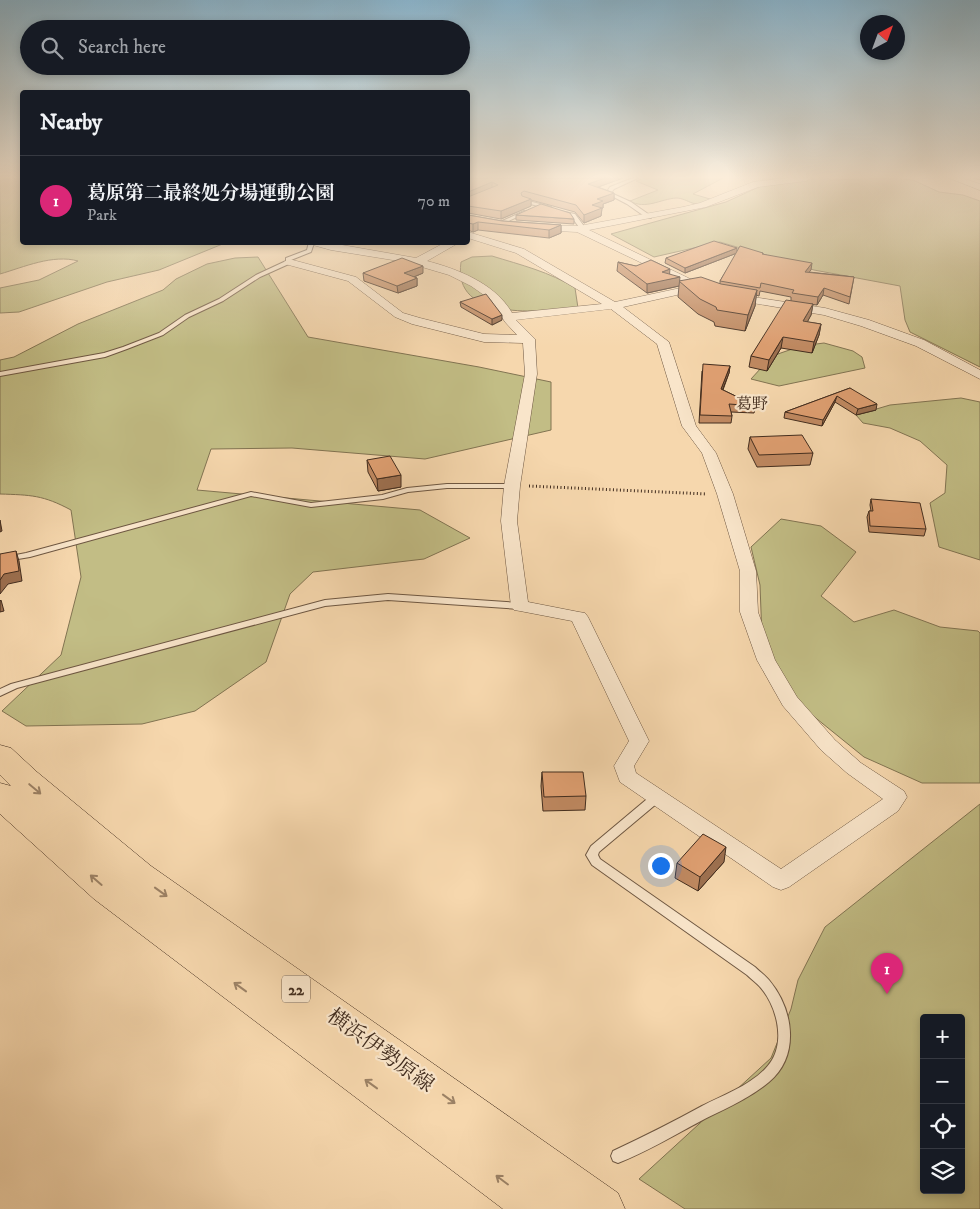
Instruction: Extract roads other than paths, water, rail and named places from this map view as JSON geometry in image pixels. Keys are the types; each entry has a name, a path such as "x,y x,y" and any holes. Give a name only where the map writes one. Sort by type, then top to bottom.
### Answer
{"main road":[{"name":"横浜伊勢原線","path":"0,756 25,780 138,876 602,1209"},
{"name":"横浜伊勢原線","path":"0,795 107,889 541,1209"}],"street":[{"path":"592,234 698,287 719,295 825,312 865,323 920,343 980,376"},
{"path":"322,245 385,255 443,270 472,283 503,305 512,324 529,339 531,374 508,521 520,606 579,616 639,741 624,766 627,777 781,881 890,805 896,797 854,768 828,744 790,701 766,660 749,612 748,571 725,494 709,453 689,426 663,342 614,306 520,251 470,236"},
{"path":"415,263 449,245"},
{"path":"289,262 352,279 399,315 416,321 484,338 529,339"},
{"path":"508,317 614,306 668,296 698,287"}],"lane":[{"path":"0,374 105,355 161,334 187,316 222,300 258,276 289,262 288,259 309,251 309,245"},
{"path":"0,560 27,555 251,494 311,505 383,497 406,490 447,486 512,486"},
{"path":"0,693 23,684 325,604 388,597 520,606"},
{"path":"618,1156 673,1130 760,1082 776,1065 784,1043 783,1018 776,1000 765,983 751,971 596,862 592,855 595,849 657,797"}],"place":[{"name":"葛原第二最終処分場運動公園","path":"887,994"}],"district":[{"name":"葛野","path":"752,403"}]}
